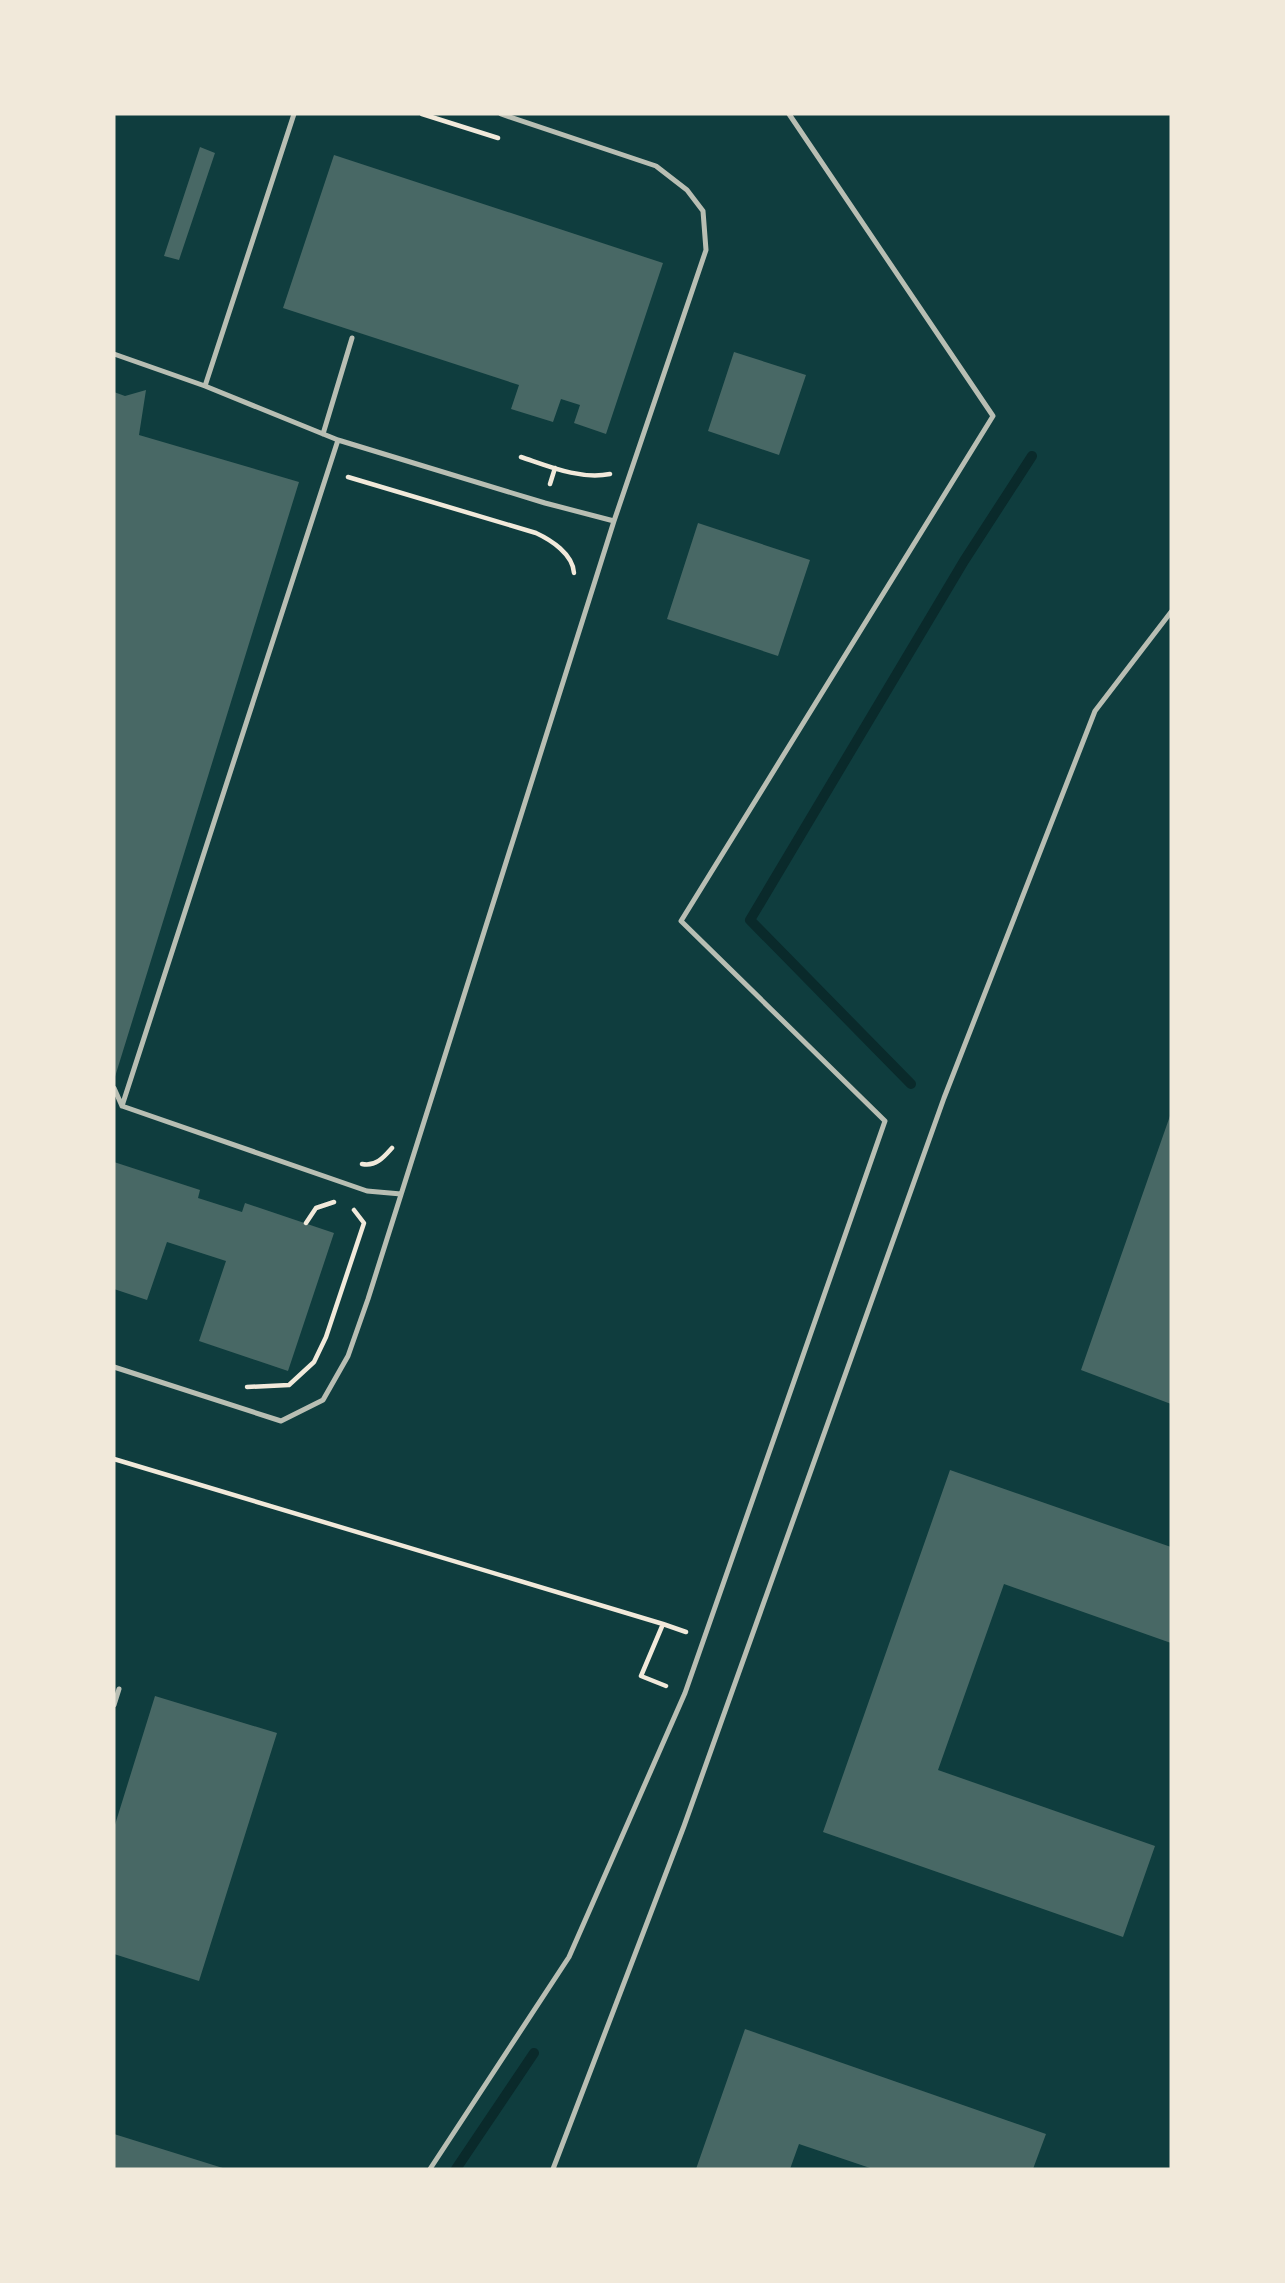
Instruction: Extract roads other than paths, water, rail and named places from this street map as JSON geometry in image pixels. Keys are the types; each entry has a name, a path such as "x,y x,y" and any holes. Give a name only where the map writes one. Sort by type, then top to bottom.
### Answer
{"lane":[{"path":"205,386 294,114"},
{"path":"114,1367 281,1421 323,1400 348,1356 614,522 706,250 703,211 687,190 656,166 501,114"},
{"path":"430,2169 569,1957 680,1706 885,1121 681,921 993,416 789,114"},
{"path":"323,434 352,338"},
{"path":"114,354 205,386 338,440 614,522"},
{"path":"122,1106 338,440"},
{"path":"553,2169 684,1826 944,1098 1096,710 1171,612"},
{"path":"114,1087 122,1106 368,1191 401,1194"},
{"path":"114,1705 119,1689"}],"waterway":[{"path":"911,1084 750,920 964,561 1032,456"},
{"path":"456,2169 534,2053"}]}
